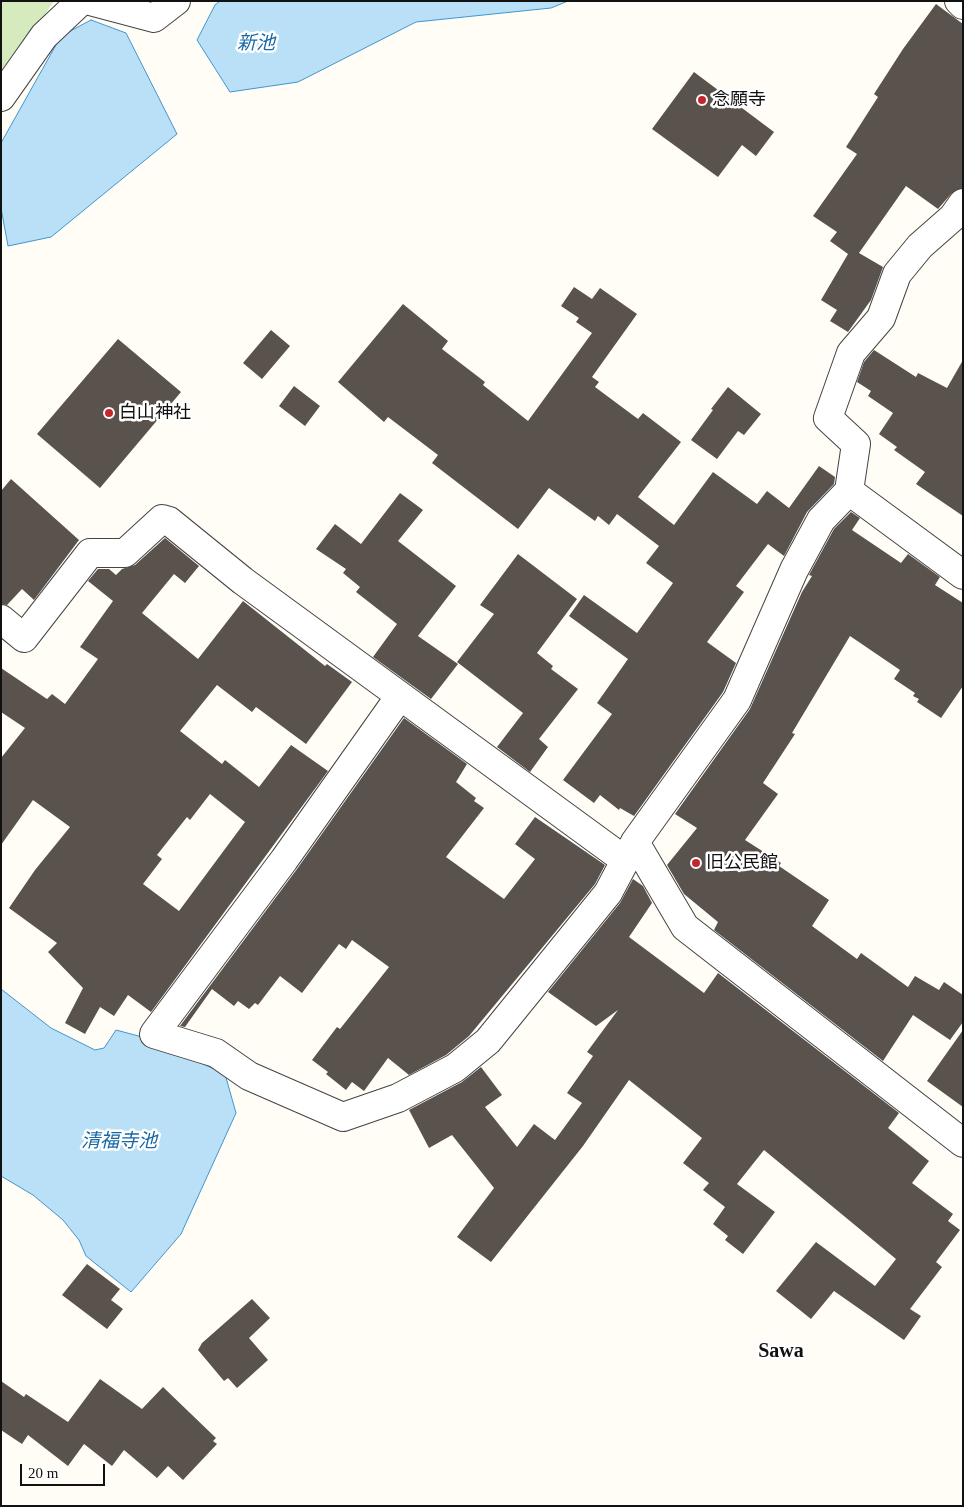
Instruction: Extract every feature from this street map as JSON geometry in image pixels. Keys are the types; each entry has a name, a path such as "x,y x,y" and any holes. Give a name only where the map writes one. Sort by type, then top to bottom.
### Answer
{"street":[{"path":"90,1 154,18 176,1"},
{"path":"959,1 963,5"},
{"path":"1,97 44,36 71,7"},
{"path":"400,696 284,860 154,1034 216,1053 249,1076 343,1117 398,1098 455,1068 488,1041 608,893 630,852 737,700 794,570 822,520 849,491 856,444 828,418 851,353 881,318 897,274 920,246 953,217 963,203"},
{"path":"849,491 963,575"},
{"path":"1,619 24,638 90,553 125,554 162,520 169,520 243,581 400,696 630,852 685,927 963,1143"}],"green space":[{"path":"1,1 54,1 1,79"}],"water":[{"name":"新池","path":"220,1 568,1 551,8 416,22 298,82 230,92 197,40 215,5"},
{"path":"91,20 126,33 177,134 51,237 8,246 1,208 1,143 61,36"},
{"name":"清福寺池","path":"1,989 51,1028 95,1050 104,1048 116,1030 146,1038 225,1074 236,1113 181,1234 131,1292 86,1256 79,1240 63,1220 33,1195 1,1176"}],"building":[{"path":"936,4 963,24 963,188 951,194 938,209 906,186 859,253 883,267 871,300 848,332 830,321 837,310 821,300 848,254 830,241 837,232 813,216 857,154 846,147 878,97 874,94 903,49"},
{"name":"念願寺","path":"694,72 774,132 756,156 742,145 718,177 652,129"},
{"path":"574,287 592,299 600,288 637,314 592,377 599,382 595,387 638,419 643,413 681,442 638,497 674,525 713,472 757,504 767,491 789,508 819,466 835,477 834,484 807,512 784,556 768,544 736,586 744,592 707,642 736,663 723,692 634,816 620,808 619,810 600,795 594,803 563,780 612,714 597,703 628,659 569,616 584,595 637,633 673,583 646,563 659,546 617,514 609,525 598,516 595,521 549,488 518,529 432,463 438,455 388,417 384,422 338,382 403,304 448,341 442,349 485,382 483,385 528,421 592,333 576,322 579,318 561,306"},
{"path":"271,330 290,346 262,379 243,363"},
{"name":"白山神社","path":"118,339 181,392 100,488 37,434"},
{"path":"874,350 916,377 918,373 947,388 963,360 963,516 916,484 925,472 894,450 897,447 879,434 893,413 868,396 871,391 857,382 864,362"},
{"path":"294,386 320,406 305,426 279,406"},
{"path":"728,387 761,414 744,435 738,431 717,459 691,440"},
{"path":"11,479 79,540 34,600 22,589 7,605 1,604 1,491"},
{"path":"400,493 423,510 398,541 456,586 418,636 458,664 431,699 373,657 397,624 356,592 360,587 343,573 346,569 316,549 335,524 361,544"},
{"path":"851,512 860,518 852,530 901,563 908,554 940,577 935,585 963,603 963,686 941,718 917,702 919,699 913,696 915,693 894,679 900,670 850,636 792,733 795,734 763,783 778,794 745,840 781,863 779,866 829,900 812,926 857,959 861,953 908,987 915,976 939,990 944,982 963,995 963,1022 950,1040 913,1015 883,1061 714,930 718,922 684,894 667,865 697,828 675,814 750,709 802,592 812,576 809,575 834,529"},
{"path":"165,538 199,566 185,583 174,574 142,613 198,659 243,601 325,666 327,664 352,682 306,744 256,707 252,712 217,685 180,731 222,764 225,760 259,787 291,745 328,771 151,1012 128,995 114,1016 100,1007 85,1034 65,1023 83,988 48,952 57,943 9,908 35,870 70,827 33,800 1,845 1,758 25,728 1,712 1,668 47,699 52,694 65,704 98,659 80,647 113,601 88,581 98,569 109,569 116,575 122,569 135,565","holes":["210,794 245,822 179,911 143,884 162,859 157,855 187,817 190,820"]},
{"path":"518,554 577,599 537,653 553,666 551,669 578,689 539,739 548,747 530,772 497,747 523,713 457,662 494,614 480,605"},
{"path":"404,718 467,764 456,782 476,798 474,801 484,808 446,857 504,899 535,859 515,844 535,817 605,865 595,884 469,1036 446,1055 409,1075 388,1058 364,1091 352,1082 346,1090 326,1074 328,1072 312,1060 337,1027 340,1029 389,967 352,940 346,949 339,944 302,993 280,976 258,1005 255,1003 249,1009 238,1001 234,1006 212,989 185,1027 180,1026 297,869"},
{"path":"633,879 643,886 652,903 629,937 704,993 718,973 899,1113 888,1128 929,1161 912,1183 953,1214 948,1221 960,1230 936,1262 942,1267 910,1309 921,1316 904,1340 834,1291 811,1319 776,1291 816,1242 875,1286 896,1259 764,1150 737,1184 775,1212 743,1254 725,1240 728,1236 713,1224 725,1207 703,1190 709,1183 683,1163 702,1138 629,1080 583,1146 491,1262 457,1237 494,1188 452,1135 429,1148 409,1110 462,1082 481,1067 502,1095 485,1107 517,1147 534,1124 555,1140 582,1103 567,1093 593,1056 587,1052 618,1010 596,1026 548,992 620,903"},
{"path":"963,1030 963,1107 927,1081"},
{"path":"87,1264 120,1289 111,1300 123,1309 107,1329 62,1295"},
{"path":"252,1299 270,1318 249,1338 268,1360 237,1388 228,1378 224,1381 198,1350 202,1343"},
{"path":"100,1379 142,1409 163,1387 216,1438 213,1441 217,1444 183,1480 168,1466 157,1478 124,1450 112,1466 84,1444 68,1466 28,1435 22,1444 1,1430 1,1381 24,1397 26,1394 68,1422"}],"place":[{"name":"念願寺","path":"702,100"},
{"name":"白山神社","path":"109,413"},
{"name":"旧公民館","path":"696,863"}],"district":[{"name":"Sawa","path":"781,1352"}]}
